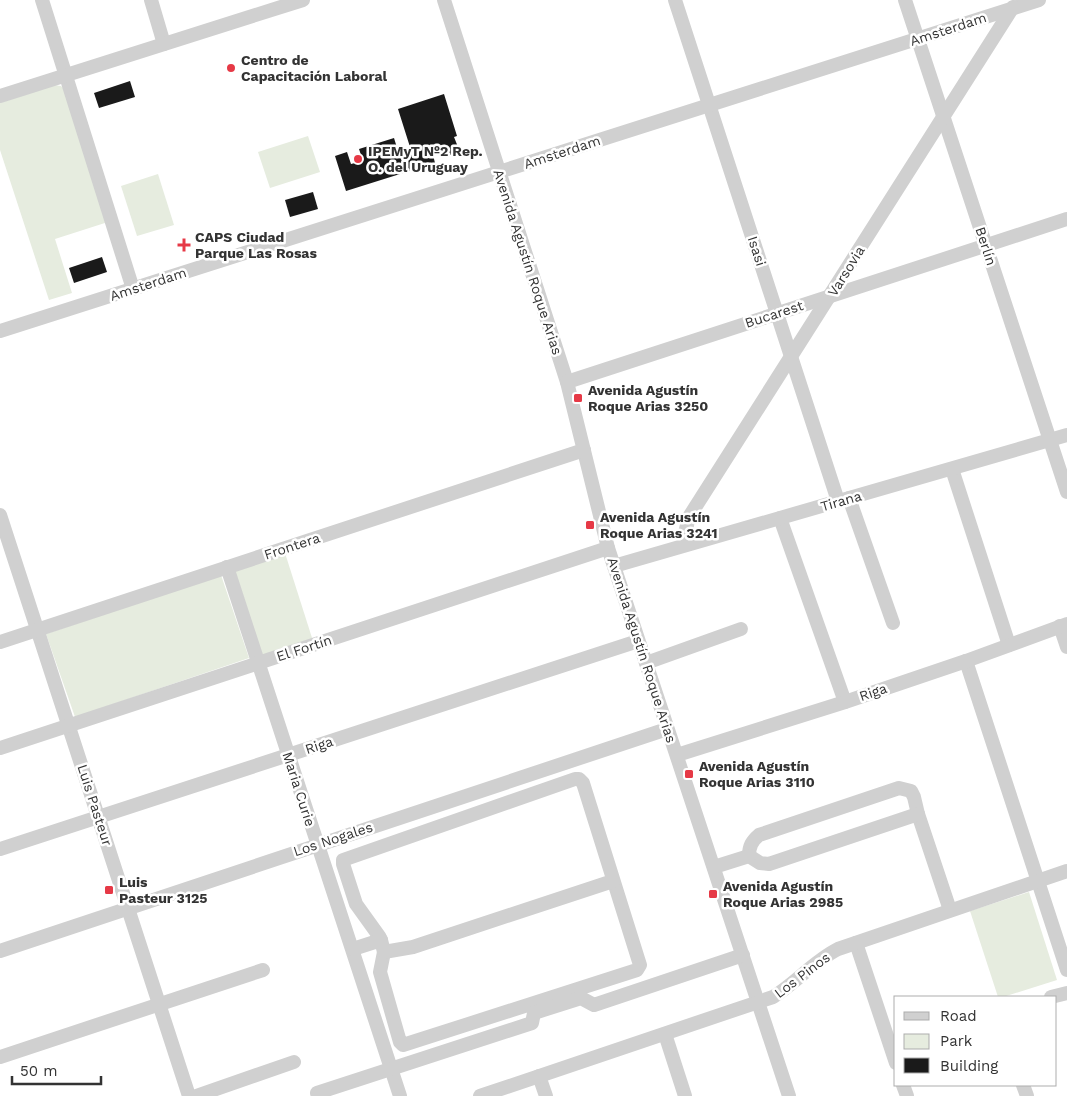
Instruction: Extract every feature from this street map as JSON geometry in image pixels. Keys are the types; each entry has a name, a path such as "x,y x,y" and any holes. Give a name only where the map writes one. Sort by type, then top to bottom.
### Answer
{"street":[{"path":"42,0 133,288"},
{"path":"151,0 164,44"},
{"path":"0,96 303,0"},
{"name":"Avenida Agustín Roque Arias","path":"444,0 567,382 608,548 789,1096"},
{"name":"Isasi","path":"675,0 791,356 844,500 893,623"},
{"name":"Berlín","path":"905,0 1067,492"},
{"name":"Amsterdam","path":"0,331 918,39 1014,4 1039,0"},
{"name":"Varsovia","path":"689,544 685,533 689,517 1014,4"},
{"name":"Bucarest","path":"567,382 1067,219"},
{"name":"Tirana","path":"614,566 1067,436"},
{"name":"Frontera","path":"0,642 584,450"},
{"path":"952,469 1009,645"},
{"name":"Luis Pasteur","path":"0,515 189,1096"},
{"path":"780,518 845,702"},
{"name":"El Fortín","path":"0,748 608,548"},
{"name":"Maria Curie","path":"227,567 400,1096"},
{"path":"1063,625 1067,647"},
{"name":"Riga","path":"677,755 845,702 966,661 1063,625"},
{"path":"646,663 741,629"},
{"name":"Riga","path":"0,849 638,641"},
{"path":"966,661 1067,970"},
{"name":"Los Nogales","path":"0,951 667,729"},
{"path":"579,779 582,783 612,881 640,968 403,1045 400,1042 380,972 382,946 356,904 342,864 343,860 579,779"},
{"path":"749,856 752,841 759,835 899,788 911,791 950,910"},
{"path":"714,867 749,856 760,863 769,864 918,814"},
{"name":"Los Pinos","path":"480,1096 773,998 828,954 950,910 1067,871"},
{"path":"352,949 382,946 413,947 612,881"},
{"path":"856,943 893,1047"},
{"path":"317,1093 532,1023 534,1013 581,998 594,1005 743,955"},
{"path":"0,1057 263,970"},
{"path":"1054,996 1067,992"},
{"path":"665,1034 685,1096"},
{"path":"196,1096 294,1062"},
{"path":"539,1076 546,1096"}],"green space":[{"path":"54,85 61,86 67,92 108,222 55,239 72,293 49,300 0,150 0,103"},
{"path":"308,136 320,172 270,188 258,152"},
{"path":"158,174 174,225 137,236 121,186"},
{"path":"285,553 313,641 262,657 234,569"},
{"path":"221,575 249,658 75,717 46,634"},
{"path":"1029,892 1057,980 1006,996 998,996 970,911"}],"building":[{"path":"130,81 135,97 99,108 94,93"},
{"path":"444,94 457,136 454,137 458,147 451,149 453,154 440,158 439,153 433,155 435,163 346,191 335,156 347,152 351,164 363,161 359,149 394,138 398,151 410,147 398,109"},
{"path":"313,192 318,209 290,217 285,200"},
{"path":"102,257 107,272 74,283 69,268"}],"place":[{"name":"Centro de Capacitación Laboral","path":"231,68"},
{"name":"IPEMyT Nº2 Rep. O. del Uruguay","path":"358,159"},
{"name":"CAPS Ciudad Parque Las Rosas","path":"184,245"},
{"name":"Avenida Agustín Roque Arias 3250","path":"578,398"},
{"name":"Avenida Agustín Roque Arias 3241","path":"590,525"},
{"name":"Avenida Agustín Roque Arias 3110","path":"689,774"},
{"name":"Luis Pasteur 3125","path":"109,890"},
{"name":"Avenida Agustín Roque Arias 2985","path":"713,894"}]}
